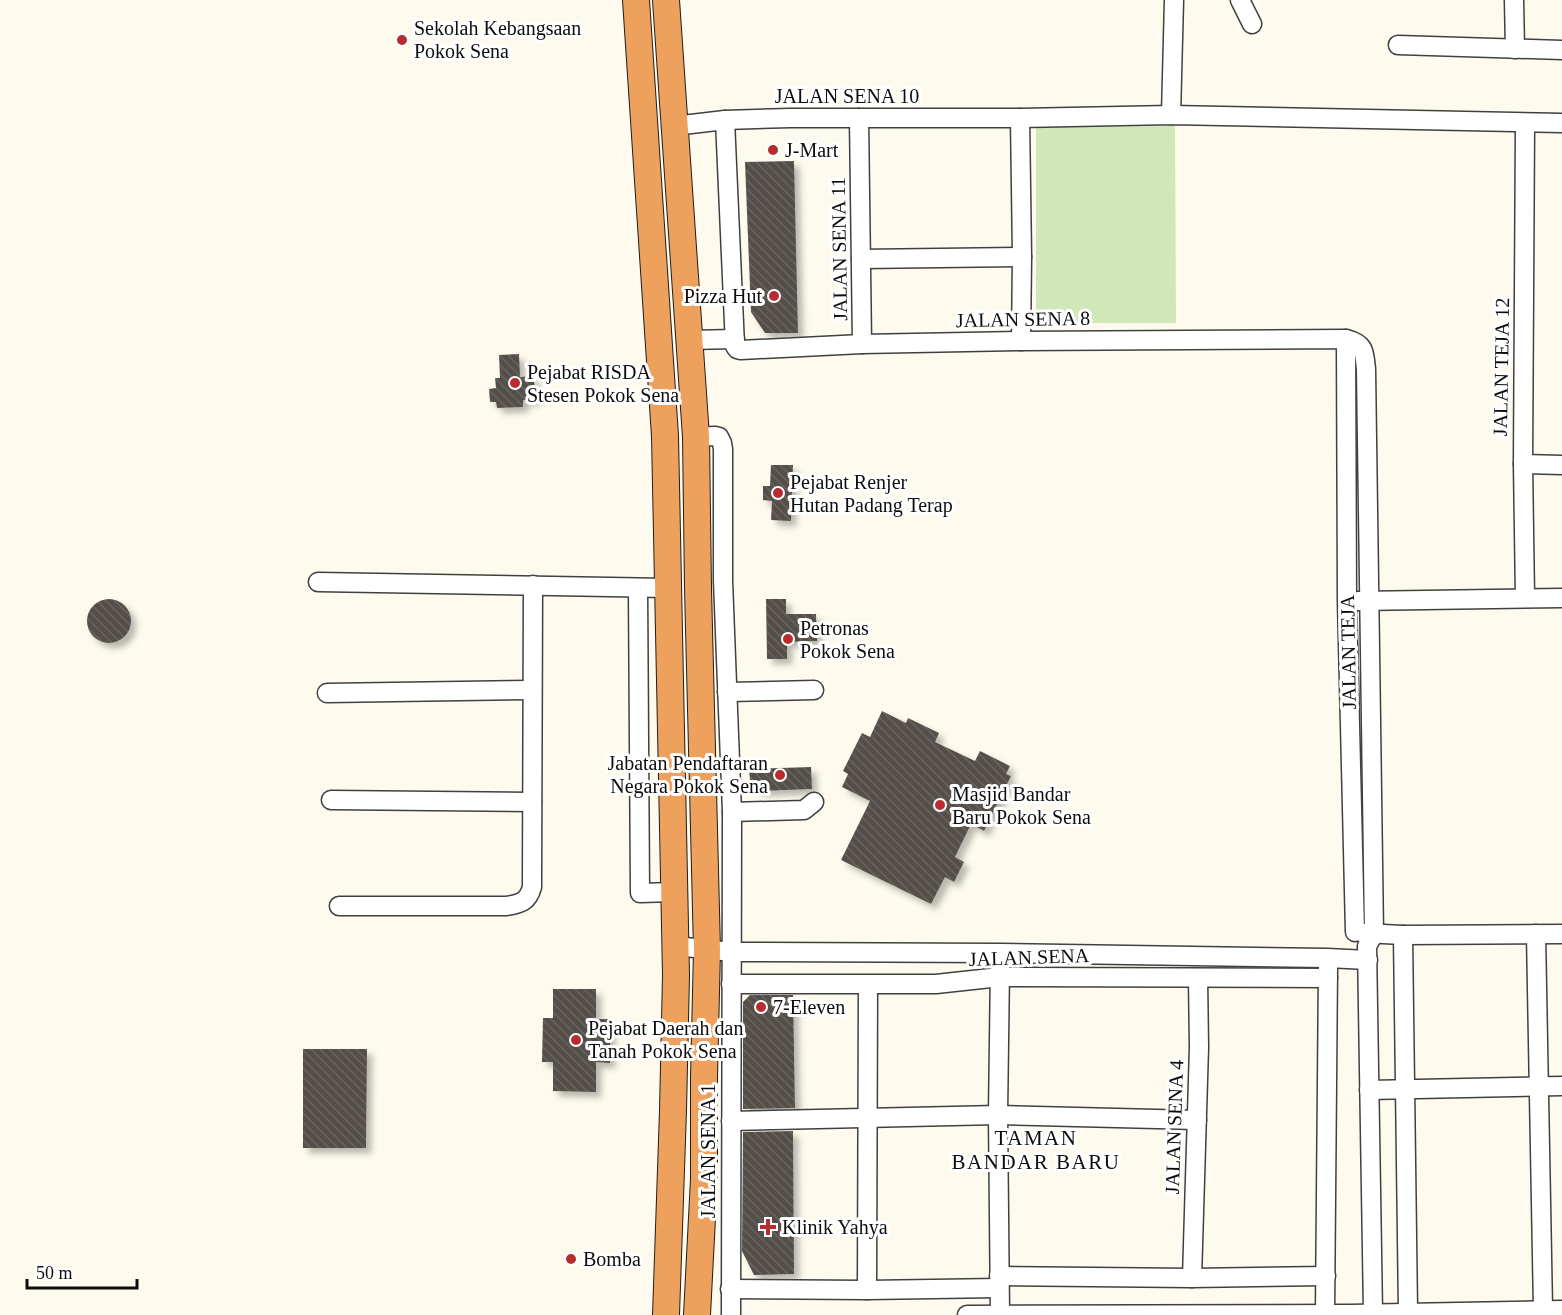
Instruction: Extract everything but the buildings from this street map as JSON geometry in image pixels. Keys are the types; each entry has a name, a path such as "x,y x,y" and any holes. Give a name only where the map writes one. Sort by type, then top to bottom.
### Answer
{"highway":[{"path":"636,0 665,436 676,946 674,1111 666,1315"},
{"path":"666,0 696,437 700,670 720,951 704,1077 704,1179 697,1315"}],"street":[{"path":"1171,115 1174,0"},
{"path":"1240,0 1252,24"},
{"path":"1514,0 1515,49"},
{"path":"1398,45 1562,50"},
{"name":"JALAN SENA 10","path":"674,126 725,120 790,118 1020,118 1171,115 1525,130 1562,123"},
{"name":"JALAN SENA 11","path":"859,117 862,344"},
{"path":"1020,118 1021,341"},
{"path":"689,340 735,339 725,120"},
{"name":"JALAN TEJA 12","path":"1525,130 1523,464 1525,598"},
{"path":"861,259 1022,257"},
{"name":"JALAN SENA 8","path":"735,339 735,346 741,350 862,344 1021,341 1346,339"},
{"name":"JALAN TEJA","path":"1346,339 1359,344 1364,351 1366,369 1370,601 1366,943 1347,601 1346,339"},
{"name":"JALAN SENA 1","path":"696,437 715,436 719,437 722,443 724,604 732,812 720,951 731,984 731,1315"},
{"path":"1523,464 1562,465"},
{"path":"318,582 668,588"},
{"path":"339,906 506,906 520,904 530,894 532,887 532,585"},
{"path":"638,588 640,893 674,892"},
{"path":"1347,601 1562,598"},
{"path":"698,605 724,604"},
{"path":"700,670 728,669"},
{"path":"327,693 532,690"},
{"path":"727,692 814,690"},
{"path":"640,756 671,757"},
{"path":"331,800 532,802"},
{"path":"732,812 804,810 814,802"},
{"path":"1536,934 1543,1310"},
{"path":"676,946 720,951 1328,958 1366,943 1403,935 1562,934"},
{"path":"1403,935 1408,1312"},
{"path":"1366,943 1373,1313"},
{"path":"1000,953 998,1115 1000,1314"},
{"path":"1325,1313 1328,958"},
{"name":"JALAN SENA","path":"731,984 936,984 1000,977 1328,978"},
{"name":"JALAN SENA 4","path":"1192,1278 1197,1120 1198,978"},
{"path":"867,1290 868,985"},
{"path":"1369,1090 1562,1086"},
{"path":"731,1121 998,1115 1197,1120"},
{"path":"730,1289 867,1290 999,1282 1326,1276"},
{"path":"967,1315 1350,1314 1562,1310"}],"green space":[{"path":"1175,126 1176,323 1036,323 1036,127"}],"place":[{"name":"Sekolah Kebangsaan Pokok Sena","path":"402,40"},
{"name":"J-Mart","path":"773,150"},
{"name":"Pizza Hut","path":"774,296"},
{"name":"Pejabat RISDA Stesen Pokok Sena","path":"515,383"},
{"name":"Pejabat Renjer Hutan Padang Terap","path":"778,493"},
{"name":"Petronas Pokok Sena","path":"788,639"},
{"name":"Jabatan Pendaftaran Negara Pokok Sena","path":"780,775"},
{"name":"Masjid Bandar Baru Pokok Sena","path":"940,805"},
{"name":"7-Eleven","path":"761,1007"},
{"name":"Pejabat Daerah dan Tanah Pokok Sena","path":"576,1040"},
{"name":"Klinik Yahya","path":"768,1227"},
{"name":"Bomba","path":"571,1259"}],"district":[{"name":"TAMAN BANDAR BARU","path":"1036,1150"}]}
